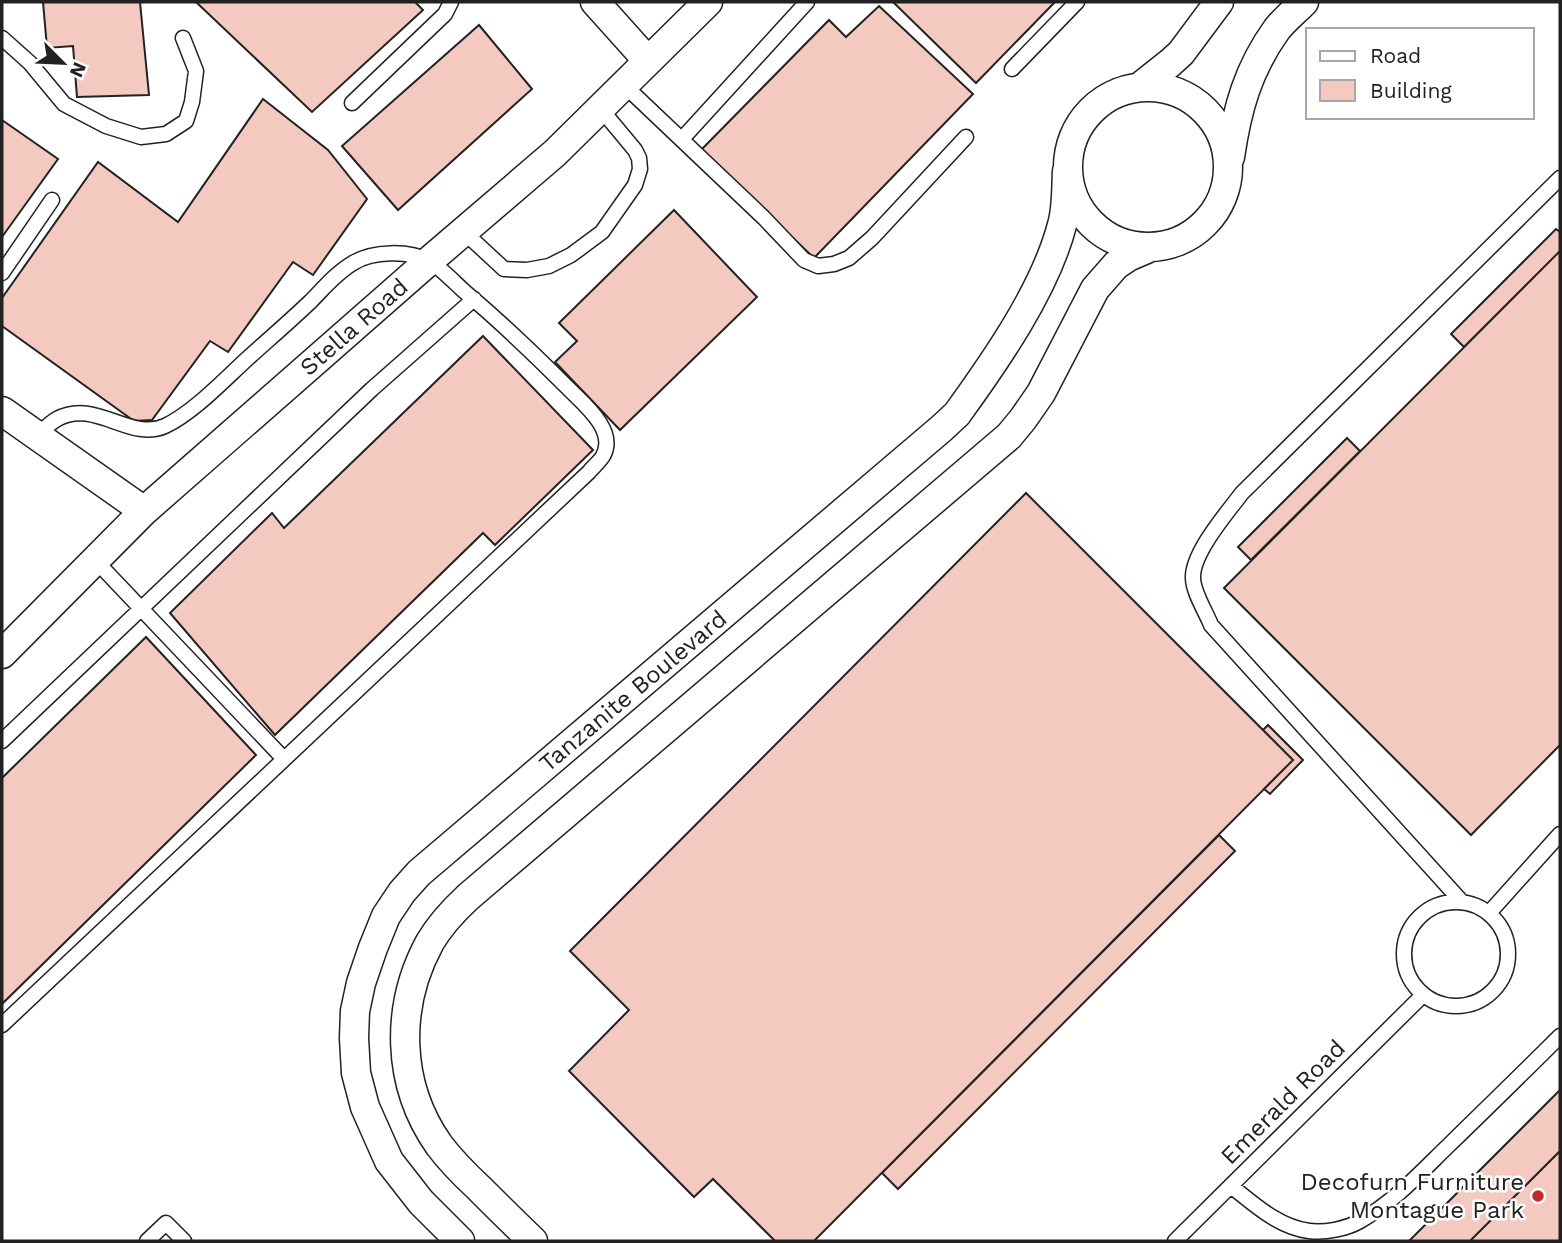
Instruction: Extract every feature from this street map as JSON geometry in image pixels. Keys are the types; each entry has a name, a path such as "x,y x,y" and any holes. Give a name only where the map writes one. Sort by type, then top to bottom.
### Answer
{"street":[{"path":"595,2 648,61"},
{"name":"Stella Road","path":"2,654 144,512 555,153 708,2"},
{"path":"1141,86 1181,53 1219,2"},
{"path":"1229,171 1226,142 1212,117 1190,97 1169,88 1141,86 1106,97 1088,112 1073,137 1067,171 1075,203 1093,226 1122,244 1149,248 1175,244 1197,231 1216,211 1226,191 1229,171 1238,111 1245,86 1278,29 1304,2"},
{"name":"Tanzanite Boulevard","path":"460,1241 421,1202 388,1161 365,1107 356,1073 355,1011 361,982 386,916 419,873 957,414 1016,325 1044,274 1063,223 1067,171"},
{"name":"Tanzanite Boulevard","path":"533,1241 457,1166 439,1144 424,1119 414,1093 405,1058 407,1006 416,972 431,940 448,917 468,897 1009,436 1041,393 1095,289 1116,265 1149,248"},
{"path":"2,411 144,512"}],"lane":[{"path":"352,103 444,14 450,2"},
{"path":"682,139 807,2"},
{"path":"1012,69 1077,2"},
{"path":"2,38 30,63 64,104 106,126 141,137 166,134 186,121 192,102 196,71 183,38"},
{"path":"624,85 764,218 804,260 818,265 834,264 849,258 872,238 966,136"},
{"path":"464,232 504,269 527,271 549,266 571,255 602,232 635,185 640,169 635,150 600,108"},
{"path":"1462,902 1211,625 1192,579 1196,560 1208,539 1242,493 1560,177"},
{"path":"2,273 52,200"},
{"path":"2,1025 589,472 604,454 606,442 603,427 590,409 519,339 429,261 401,253 387,253 354,262 191,409 165,426 151,430 141,429 92,413 73,414 58,418 37,436"},
{"path":"2,741 372,389 474,299"},
{"path":"95,560 284,759"},
{"path":"1489,913 1560,834"},
{"path":"1447,902 1462,902 1476,905 1499,923 1508,948 1507,962 1504,975 1486,996 1461,1006 1448,1006 1434,1002 1413,984 1406,970 1405,941 1411,927 1421,915 1447,902"},
{"name":"Emerald Road","path":"1175,1241 1423,995"},
{"path":"1231,1186 1263,1212 1301,1229 1335,1229 1358,1222 1395,1197 1560,1037"},
{"path":"147,1241 166,1223 184,1241"}],"building":[{"path":"43,2 140,2 149,95 77,97 73,46 47,48"},
{"path":"196,2 415,2 423,10 312,112"},
{"path":"893,2 1055,2 976,83"},
{"path":"879,6 973,94 814,258 701,150 829,20 846,37"},
{"path":"479,25 532,89 398,210 342,146"},
{"path":"263,99 328,150 367,199 313,275 293,262 228,352 210,341 152,420 134,421 2,326 2,298 98,162 178,222"},
{"path":"2,120 58,159 2,237"},
{"path":"674,210 757,297 620,430 555,362 577,341 559,323"},
{"path":"1556,229 1560,232 1560,251 1464,347 1451,334"},
{"path":"1560,251 1560,745 1471,835 1224,588"},
{"path":"483,336 593,450 495,545 483,533 275,735 170,613 272,513 284,528"},
{"path":"1347,438 1360,451 1251,560 1238,547"},
{"path":"1026,493 1293,760 814,1241 775,1241 713,1179 694,1197 569,1071 629,1010 570,951"},
{"path":"146,637 256,755 2,1004 2,778"},
{"path":"1268,725 1303,760 1270,794 1264,789 1293,760 1263,730"},
{"path":"1219,835 1235,851 898,1189 882,1173"},
{"path":"1560,1090 1560,1151 1470,1241 1409,1241"},
{"name":"Decofurn Furniture Montague Park","path":"1560,1151 1560,1241 1470,1241"}],"place":[{"name":"Decofurn Furniture Montague Park","path":"1538,1196"}]}
